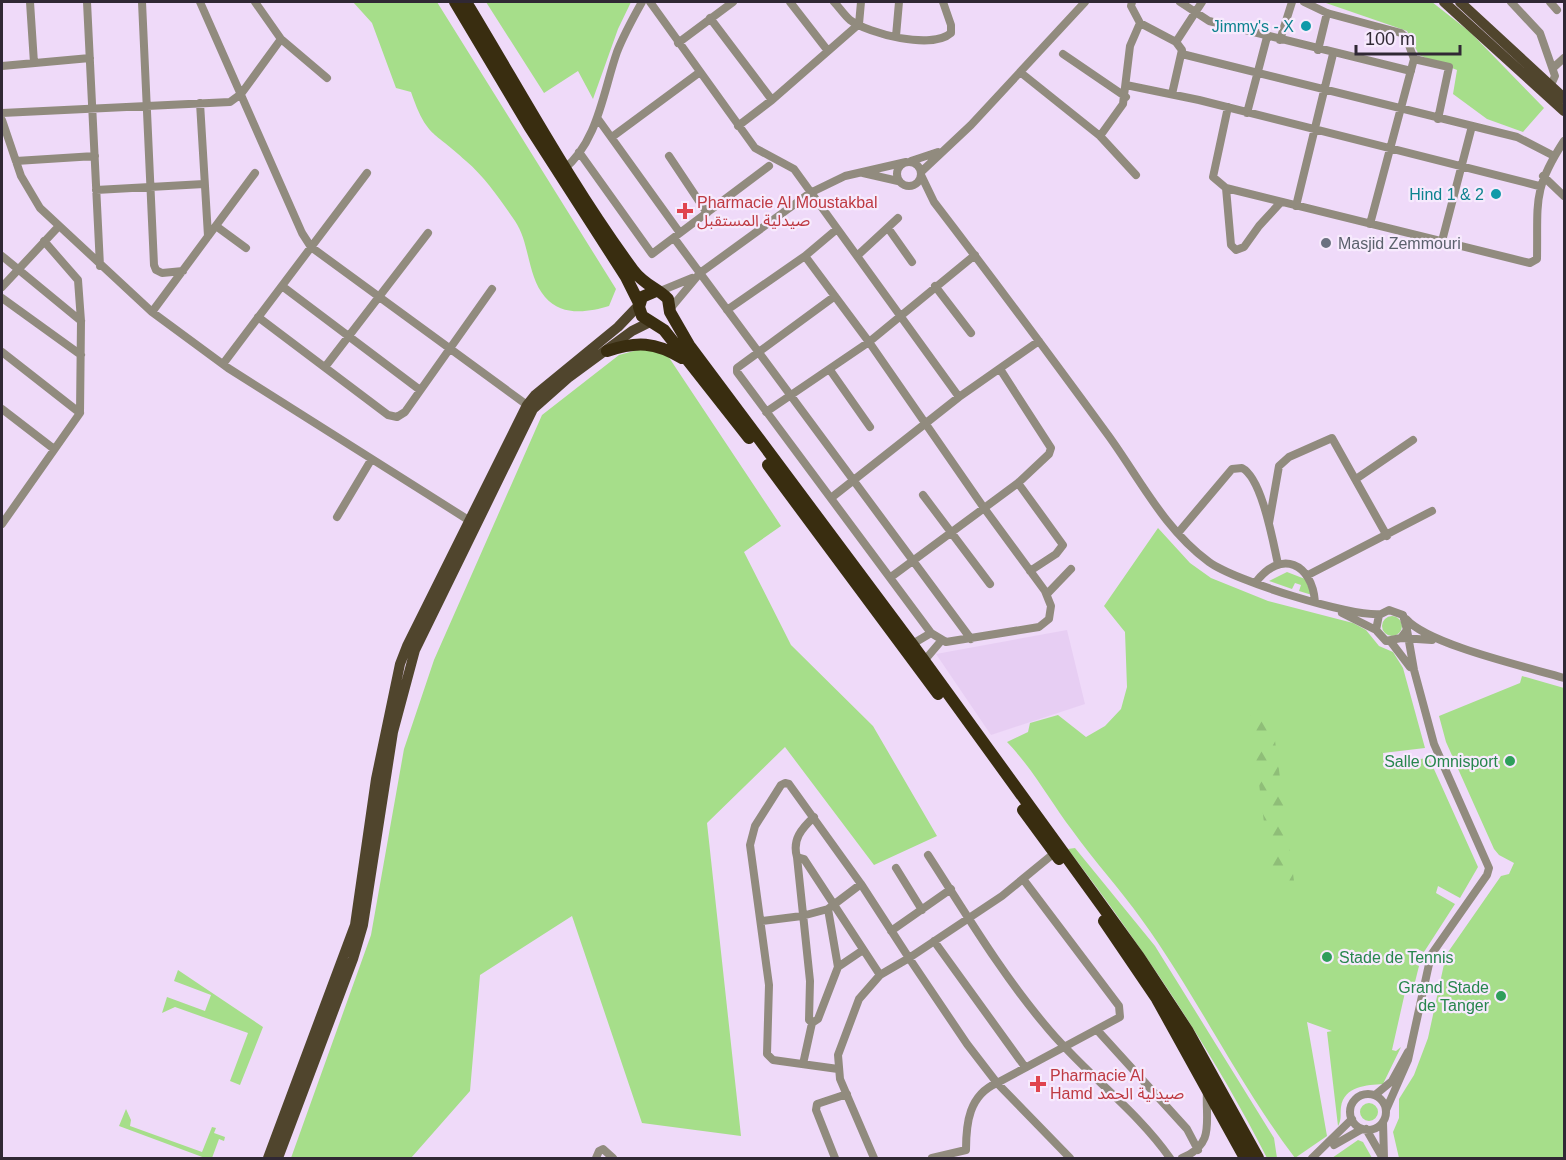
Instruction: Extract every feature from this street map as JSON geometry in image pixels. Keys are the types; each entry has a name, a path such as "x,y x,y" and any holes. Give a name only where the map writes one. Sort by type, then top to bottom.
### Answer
{"highway":[{"path":"455,2 563,170 634,271 668,299 670,310 689,345 908,647 1139,957 1187,1030 1258,1158"},
{"path":"466,2 626,277 642,316 664,330 908,647 924,661 1058,850 1157,999 1245,1158"},
{"path":"639,304 646,294 657,291"},
{"path":"651,323 661,322 670,310"},
{"path":"607,351 637,343 648,343 666,348 688,362"}],"main road":[{"path":"1444,2 1564,111"},
{"path":"1460,2 1564,98"},
{"path":"268,1158 355,925 375,779 400,664 527,405 544,387 618,327 639,304"},
{"path":"278,1158 353,960 363,925 384,780 412,656 533,409 553,390 632,331 651,323"}],"street":[{"path":"30,2 34,63"},
{"path":"87,2 100,266"},
{"path":"142,2 155,268 162,273 183,271"},
{"path":"200,2 302,232 311,247 527,405"},
{"path":"255,2 281,39 327,78"},
{"path":"563,170 579,152 598,119 604,91 618,51 642,2"},
{"path":"650,2 738,126 760,153 782,161 794,169 959,397"},
{"path":"678,43 733,2"},
{"path":"834,2 851,20 859,24 896,36 926,41 949,35 951,25 943,2"},
{"path":"738,126 772,100 859,24 861,2"},
{"path":"896,36 899,2"},
{"path":"909,186 916,184 921,174 944,149 971,125 1085,2"},
{"path":"1132,2 1131,6 1140,23 1176,42 1182,54 1172,94"},
{"path":"1180,2 1193,13 1209,21 1333,54 1411,71"},
{"path":"1176,42 1202,2"},
{"path":"1280,40 1292,2"},
{"path":"1304,2 1327,13 1401,33 1406,37 1414,59 1370,224"},
{"path":"1510,2 1540,33 1555,76 1551,86"},
{"path":"1550,2 1557,10"},
{"path":"795,3 828,51"},
{"path":"1318,50 1327,13"},
{"path":"710,18 772,100"},
{"path":"1100,136 1119,112 1126,97 1130,46 1140,23"},
{"path":"1247,113 1267,37"},
{"path":"2,113 230,102 240,94 281,39"},
{"path":"1063,54 1126,97"},
{"path":"1182,54 1400,110 1517,137 1554,156"},
{"path":"1296,206 1333,54"},
{"path":"2,66 90,58"},
{"path":"1553,68 1564,58"},
{"path":"1414,59 1449,67 1438,119"},
{"path":"612,137 700,72"},
{"path":"1020,72 1100,136 1136,175"},
{"path":"1126,86 1228,107 1539,186"},
{"path":"200,103 208,236"},
{"path":"1228,107 1213,177 1226,188 1534,262 1537,259 1536,222 1539,186 1564,141"},
{"path":"598,119 677,235 700,273 971,639"},
{"path":"2,120 30,195 100,266 152,312 223,364 470,521"},
{"path":"1442,241 1472,126"},
{"path":"657,291 700,273 810,193 832,180 908,162 944,149"},
{"path":"579,152 652,254 769,166"},
{"path":"16,161 95,156"},
{"path":"669,156 707,213"},
{"path":"908,162 917,165 934,202 1040,341 1118,449 1153,504 1178,533 1210,563 1235,576 1337,609 1376,630 1382,638 1391,642 1406,660 1416,681"},
{"path":"898,181 897,169 908,162"},
{"path":"859,172 898,181 934,202"},
{"path":"152,312 255,173"},
{"path":"223,364 367,173"},
{"path":"1543,176 1564,195 1564,204"},
{"path":"96,190 204,184"},
{"path":"1226,188 1233,249 1244,247 1259,226 1278,209 1281,202"},
{"path":"856,256 898,218"},
{"path":"2,287 59,226"},
{"path":"216,226 246,248"},
{"path":"888,228 912,262"},
{"path":"727,310 805,256 837,229"},
{"path":"326,367 428,233"},
{"path":"2,524 80,413 81,321 78,280 45,241"},
{"path":"766,412 869,342 975,255"},
{"path":"2,256 17,271 81,321"},
{"path":"805,256 835,296 869,342 925,425 1047,594 1051,613 1042,626 971,639 941,641 931,633 737,372 737,368 758,351 835,296"},
{"path":"670,310 700,273"},
{"path":"282,286 420,390"},
{"path":"935,286 971,333"},
{"path":"258,317 393,417 402,416 492,289"},
{"path":"2,298 81,355"},
{"path":"831,498 959,397 1040,341"},
{"path":"2,352 80,413"},
{"path":"891,577 1018,483 1049,454 1051,448 1000,369"},
{"path":"830,370 870,427"},
{"path":"2,409 54,449"},
{"path":"1269,523 1279,466 1289,458 1332,438 1387,536"},
{"path":"1356,479 1413,440"},
{"path":"338,517 371,460"},
{"path":"1178,533 1232,470 1236,468 1246,470 1269,523 1278,564"},
{"path":"1018,483 1061,538 1063,545 1056,554 1030,571"},
{"path":"922,495 990,584"},
{"path":"1308,575 1432,512"},
{"path":"1256,582 1263,573 1278,564 1292,564 1308,575 1315,602"},
{"path":"1047,594 1071,569"},
{"path":"1337,609 1382,614 1394,610 1419,631 1442,641 1564,678"},
{"path":"1376,630 1377,619 1382,614"},
{"path":"1384,1158 1383,1122 1386,1110 1407,1066 1429,960 1438,943 1487,875 1488,868 1436,749 1405,635 1406,619"},
{"path":"908,647 931,633"},
{"path":"1391,642 1405,635 1442,641"},
{"path":"924,661 941,641"},
{"path":"838,1069 773,1060 767,1054 770,1013 762,921 750,845 755,826 781,784 785,783 789,784 814,817 861,884 967,1044 997,1083 1070,1158"},
{"path":"812,1023 809,1020 810,981 794,847 796,839 814,817"},
{"path":"874,1158 838,1069 838,1055 859,999 880,975 970,918 1058,850"},
{"path":"928,855 1018,990 1065,1047 1118,1097 1170,1158"},
{"path":"796,857 804,859 831,906 880,975"},
{"path":"896,868 922,909"},
{"path":"932,1158 968,1154 969,1116 975,1099 1025,1066 1098,1031 1120,1017 1119,1006 1023,879"},
{"path":"762,921 802,916 831,906 861,884"},
{"path":"891,931 951,889"},
{"path":"803,1064 812,1023 818,1019 838,967 831,906"},
{"path":"934,940 1025,1066"},
{"path":"838,967 863,950"},
{"path":"1098,1031 1187,1130 1198,1150"},
{"path":"1374,1095 1392,1081 1410,1050"},
{"path":"1184,1158 1198,1150 1206,1138 1207,1089"},
{"path":"835,1158 816,1110 817,1104 847,1094"},
{"path":"1384,1158 1364,1129 1352,1119 1351,1110 1354,1101 1365,1094 1374,1095 1383,1102 1386,1110"},
{"path":"1315,1156 1352,1119"},
{"path":"1315,1156 1364,1129 1374,1129 1383,1122"},
{"path":"596,1158 603,1149 613,1158"}],"shaded area":[{"path":"1067,630 1085,704 991,735 936,654"}],"green space":[{"path":"353,2 437,2 616,289 609,306 584,311 567,310 559,308 545,297 535,279 515,221 480,174 427,126 411,92 396,88 372,23"},
{"path":"486,2 631,2 618,29 593,99 578,71 544,93"},
{"path":"1323,2 1432,2 1470,32 1544,108 1523,132 1487,119 1453,94 1457,70 1419,55 1407,31"},
{"path":"660,344 781,526 744,552 791,645 873,726 937,836 874,865 785,747 707,823 741,1136 642,1123 572,916 480,975 470,1091 411,1158 291,1158 371,935 404,749 434,660 542,415 619,355"},
{"path":"1158,528 1190,563 1211,578 1268,601 1353,623 1366,630 1379,646 1393,652 1403,668 1425,748 1383,753 1384,763 1429,758 1478,867 1460,898 1438,886 1436,893 1455,904 1424,952 1417,949 1412,963 1419,966 1413,990 1406,988 1392,1050 1396,1051 1401,1047 1383,1084 1357,1088 1343,1100 1338,1126 1327,1032 1332,1031 1307,1022 1327,1136 1295,1158 1255,1100 1142,920 1007,742 1028,732 1030,723 1058,715 1086,737 1105,726 1121,709 1127,687 1125,632 1104,606"},
{"path":"1287,572 1305,579 1312,595 1299,591 1301,585 1295,583 1292,589 1269,581"},
{"path":"1392,616 1399,619 1402,626 1399,633 1392,636 1385,633 1382,626 1385,619"},
{"name":"Grand Stade de Tanger","path":"1522,676 1564,688 1564,1158 1399,1158 1393,1132 1399,1118 1399,1099 1414,1075 1428,1038 1446,955 1501,876 1509,874 1514,863 1499,855 1494,849 1446,742 1439,716 1520,683"},
{"path":"1271,711 1294,881 1272,884 1250,714"},
{"path":"1075,848 1155,946 1274,1138 1277,1158 1267,1158 1223,1077 1174,999 1068,849"},
{"path":"178,970 263,1027 240,1085 230,1081 248,1033 175,1007 162,1013 167,997 205,1011 211,995 174,981"},
{"path":"1365,1103 1373,1103 1378,1108 1376,1119 1365,1121 1360,1116 1360,1108"},
{"path":"126,1109 131,1120 130,1126 202,1152 212,1127 216,1128 214,1133 225,1137 224,1141 219,1139 212,1158 205,1158 119,1126"},
{"path":"1358,1140 1363,1142 1372,1158 1332,1158"}],"place":[{"name":"Jimmy's - X","path":"1306,26"},
{"name":"Hind 1 & 2","path":"1496,194"},
{"name":"Pharmacie Al Moustakbal صيدلية المستقبل","path":"685,211"},
{"name":"Masjid Zemmouri","path":"1326,243"},
{"name":"Salle Omnisport","path":"1510,761"},
{"name":"Stade de Tennis","path":"1327,957"},
{"name":"Grand Stade de Tanger","path":"1501,996"},
{"name":"Pharmacie Al Hamd صيدلية الحمد","path":"1038,1084"}]}
